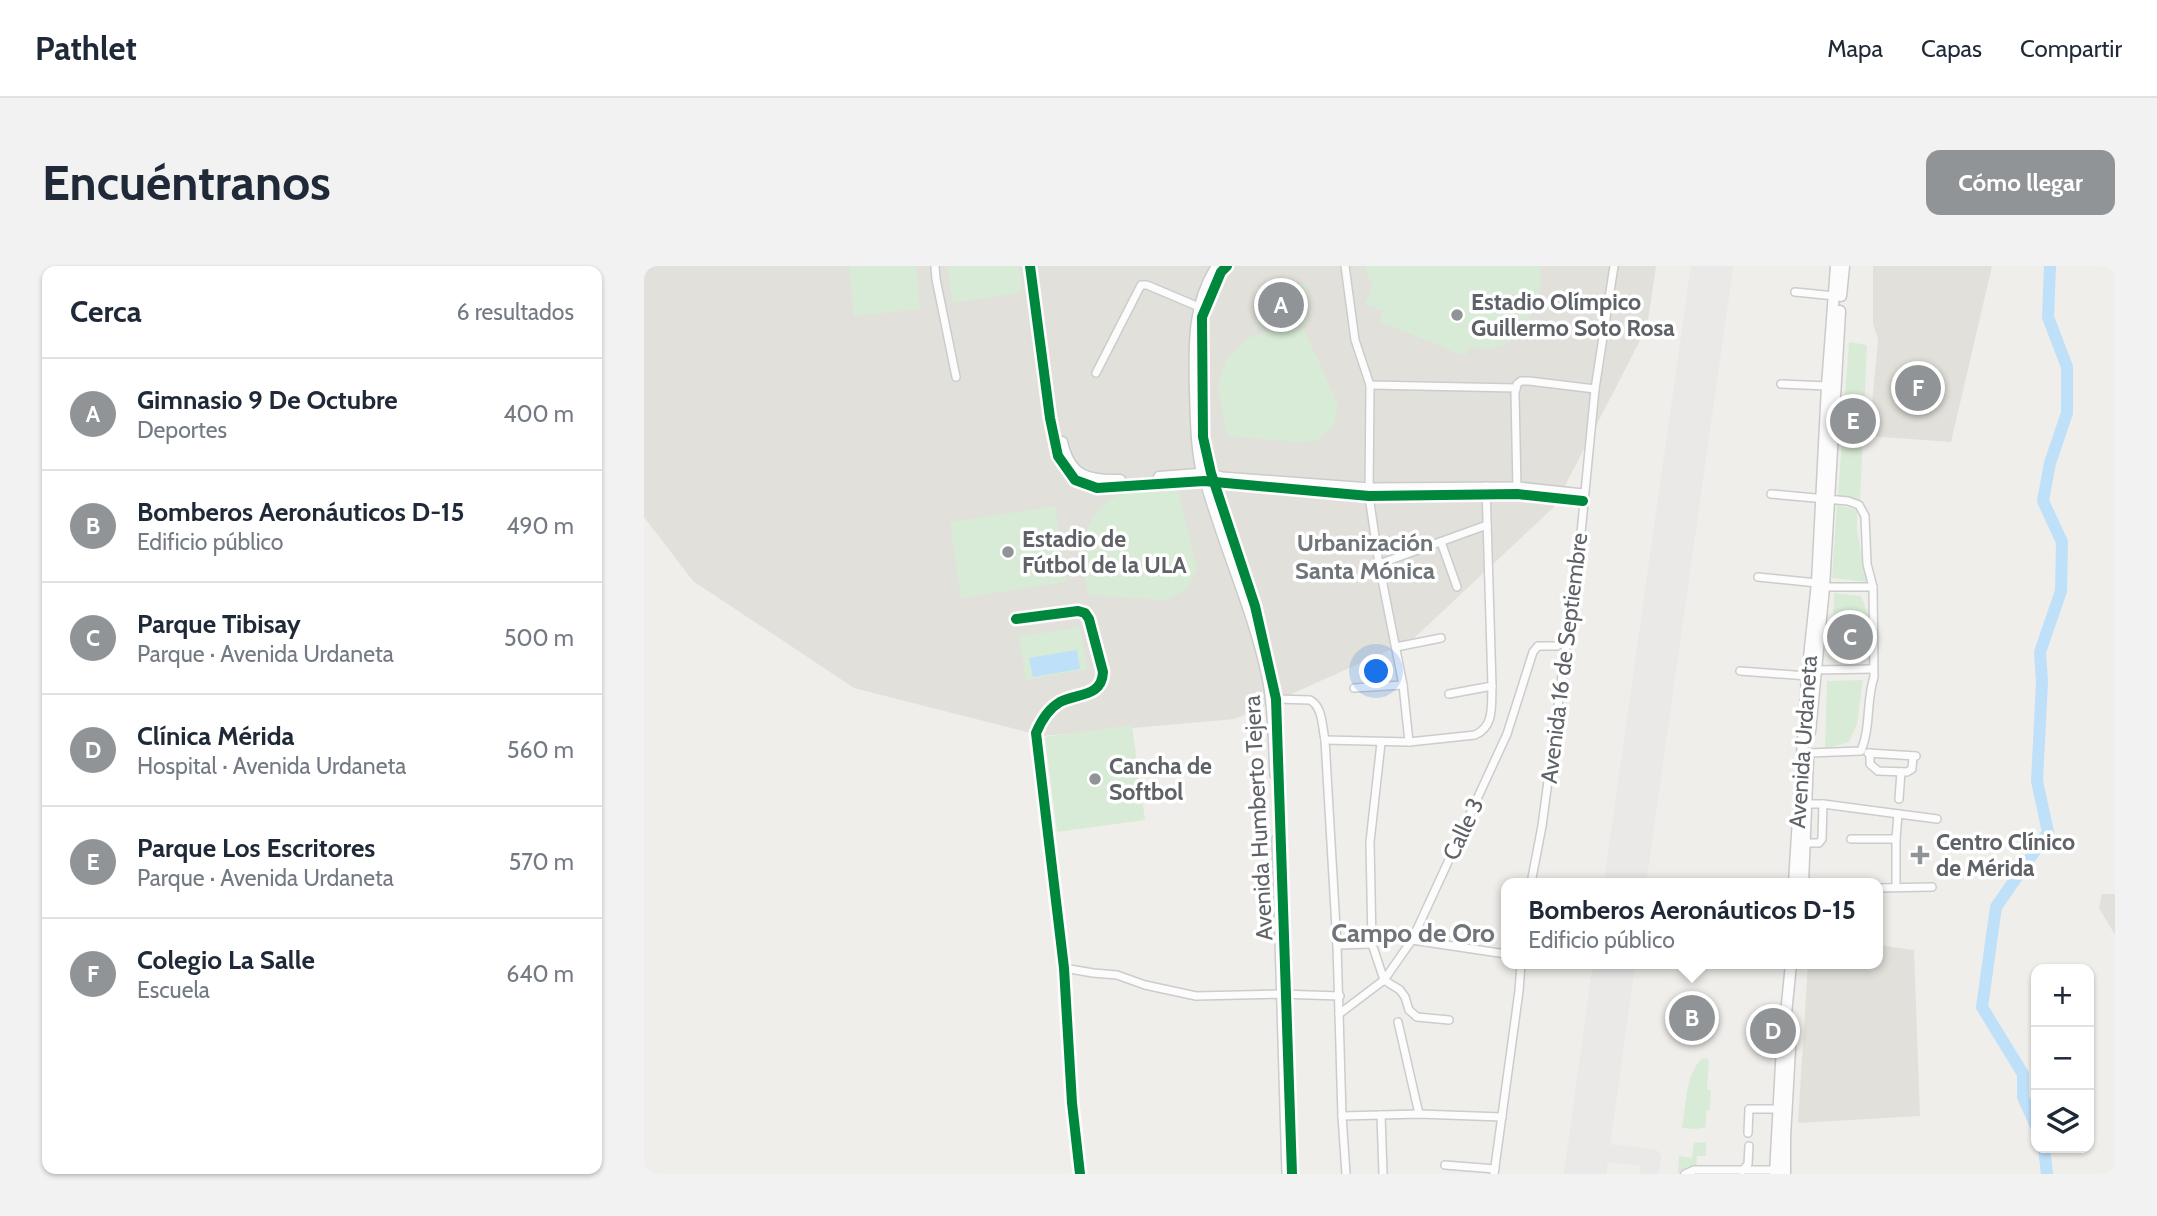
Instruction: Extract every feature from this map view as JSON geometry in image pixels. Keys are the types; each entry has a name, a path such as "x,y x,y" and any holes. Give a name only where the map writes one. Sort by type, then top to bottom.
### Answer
{"street":[{"path":"935,266 956,377"},
{"path":"1030,266 1050,418 1058,456 1075,480 1097,488 1222,476 1370,487 1517,490 1583,497"},
{"path":"1036,266 1056,416 1064,452 1079,475 1096,481 1208,477 1369,496 1486,490"},
{"name":"Avenida Humberto Tejera","path":"1217,266 1199,307 1194,334 1196,425 1208,477 1267,681 1275,786 1292,1174"},
{"name":"Avenida Humberto Tejera","path":"1227,266 1202,317 1203,437 1208,477 1255,606 1276,699 1286,1174"},
{"path":"1345,266 1354,333 1370,385 1369,496 1379,564 1403,685 1409,742"},
{"name":"Avenida 16 de Septiembre","path":"1532,878 1542,826 1595,389 1614,266"},
{"name":"Avenida Urdaneta","path":"1825,500 1827,386 1836,266"},
{"name":"Avenida Urdaneta","path":"1794,878 1844,266"},
{"path":"1096,373 1141,285 1147,285 1199,307"},
{"path":"1795,292 1835,296"},
{"path":"1517,490 1516,388 1521,381 1595,389"},
{"path":"1781,384 1827,386"},
{"path":"1370,385 1516,388"},
{"path":"1325,740 1409,742 1475,736 1484,731 1491,718 1492,686 1486,490"},
{"path":"1771,494 1848,501 1862,508 1865,516 1867,564 1873,587 1874,677 1867,737 1861,751"},
{"path":"1379,564 1488,525"},
{"path":"1441,542 1457,587"},
{"path":"1758,577 1820,585 1873,587"},
{"path":"1016,619 1078,611 1086,613 1090,619 1103,672 1099,687 1054,706 1040,722 1036,733 1064,968 1072,1103 1080,1174"},
{"path":"1396,647 1441,638"},
{"name":"Calle 3","path":"1339,1014 1384,980 1412,940 1507,734 1533,652 1540,645 1557,646 1566,640"},
{"path":"1740,671 1811,673 1873,669"},
{"name":"Avenida Urdaneta","path":"1803,878 1811,673"},
{"path":"1354,688 1403,685"},
{"path":"1449,694 1492,686"},
{"path":"1276,699 1315,702 1325,740 1338,945 1346,1174"},
{"path":"1381,743 1370,842 1372,944 1384,980 1401,990 1413,1014 1417,1017 1449,1020"},
{"path":"1809,753 1861,751 1915,756 1912,769 1901,772 1875,769 1870,764 1870,753"},
{"path":"1899,799 1901,772"},
{"path":"1806,804 1937,819"},
{"path":"1804,843 1819,843 1822,839 1823,804"},
{"path":"1896,886 1899,814"},
{"path":"1851,839 1896,839"},
{"path":"1883,887 1932,887"},
{"path":"1412,940 1501,953"},
{"path":"1338,945 1372,944"},
{"path":"1064,968 1118,975 1145,985 1196,996 1340,996"},
{"path":"1445,1165 1495,1171 1521,969"},
{"path":"1780,1172 1778,1109 1792,969"},
{"path":"1780,1172 1785,1137 1793,969"},
{"path":"1398,1022 1419,1114"},
{"path":"1748,1132 1749,1108 1778,1109"},
{"path":"1342,1116 1419,1114 1502,1117"},
{"path":"1381,1115 1383,1174"},
{"path":"1741,1171 1748,1164 1749,1146"},
{"path":"1686,1174 1694,1170 1780,1172"}],"shaded area":[{"path":"644,266 1656,266 1647,327 1554,507 1412,640 1235,719 1042,736 854,688 693,581 644,517"},
{"path":"1873,266 1992,266 1951,442 1869,436 1878,340 1873,323"},
{"path":"2102,894 2115,894 2115,935 2099,908"},
{"path":"1883,946 1914,950 1920,1116 1798,1123 1808,969 1883,969"}],"green space":[{"path":"849,266 916,266 920,309 854,316"},
{"path":"948,266 1019,266 1022,292 953,303"},
{"name":"Estadio Olímpico Guillermo Soto Rosa","path":"1365,266 1540,266 1541,279 1535,306 1521,331 1499,346 1486,349 1469,346 1465,356 1379,321 1383,311 1365,304 1373,285"},
{"path":"1307,284 1307,324 1256,327 1255,287"},
{"path":"1303,327 1338,405 1334,425 1317,440 1299,442 1227,436 1218,385 1226,360 1246,339 1273,329"},
{"path":"1849,342 1867,345 1860,501 1838,496"},
{"path":"1178,488 1197,570 1186,590 1165,600 1089,595 1084,569 1084,541 1088,528 1102,506 1128,492"},
{"path":"1837,505 1857,510 1857,531 1867,582 1832,578"},
{"name":"Estadio de Fútbol de la ULA","path":"1055,506 1066,582 961,598 950,522"},
{"path":"1834,593 1861,596 1869,617 1865,659 1832,657"},
{"path":"1080,627 1087,669 1026,680 1019,637"},
{"path":"1863,680 1857,724 1849,742 1825,749 1827,681"},
{"name":"Cancha de Softbol","path":"1132,725 1145,820 1057,832 1045,737"},
{"path":"1706,1058 1709,1061 1707,1089 1711,1090 1710,1110 1706,1111 1706,1127 1682,1128 1692,1074 1701,1059"},
{"path":"1706,1142 1706,1156 1697,1156 1696,1169 1684,1170 1678,1174 1679,1156 1692,1158 1694,1143"}],"water":[{"path":"1077,650 1080,669 1033,677 1029,658"}],"waterway":[{"path":"2031,1115 2023,1097 2023,1074 1982,1007 1996,907 2048,832 2037,781 2042,682 2040,652 2061,591 2062,542 2043,501 2050,463 2067,413 2067,367 2048,317 2050,266"},
{"path":"2045,1153 2047,1174"}],"taxiway":[{"path":"1588,1151 1652,1158 1649,1174"}],"runway":[{"path":"1626,878 1712,266"},
{"path":"1585,1174 1613,969"}],"cycle path":[{"path":"1030,266 1050,418 1058,456 1075,480 1097,488 1204,481 1369,496 1517,494 1583,501"},
{"path":"1227,266 1221,272 1202,317 1203,437 1211,473 1255,606 1276,699 1292,1174"},
{"path":"1016,619 1078,611 1085,613 1103,672 1102,680 1094,690 1067,699 1052,708 1036,733 1064,968 1072,1103 1080,1174"}],"place":[{"name":"Gimnasio 9 De Octubre","path":"1281,305"},
{"name":"Estadio Olímpico Guillermo Soto Rosa","path":"1457,315"},
{"name":"Colegio La Salle","path":"1918,388"},
{"name":"Parque Los Escritores","path":"1853,421"},
{"name":"Estadio de Fútbol de la ULA","path":"1008,552"},
{"name":"Parque Tibisay","path":"1850,637"},
{"name":"Cancha de Softbol","path":"1095,779"},
{"name":"Centro Clínico de Mérida","path":"1920,855"},
{"name":"Bomberos Aeronáuticos D-15","path":"1692,1018"},
{"name":"Clínica Mérida","path":"1773,1031"}],"district":[{"name":"Urbanización Santa Mónica","path":"1365,557"},
{"name":"Campo de Oro","path":"1413,933"}]}
